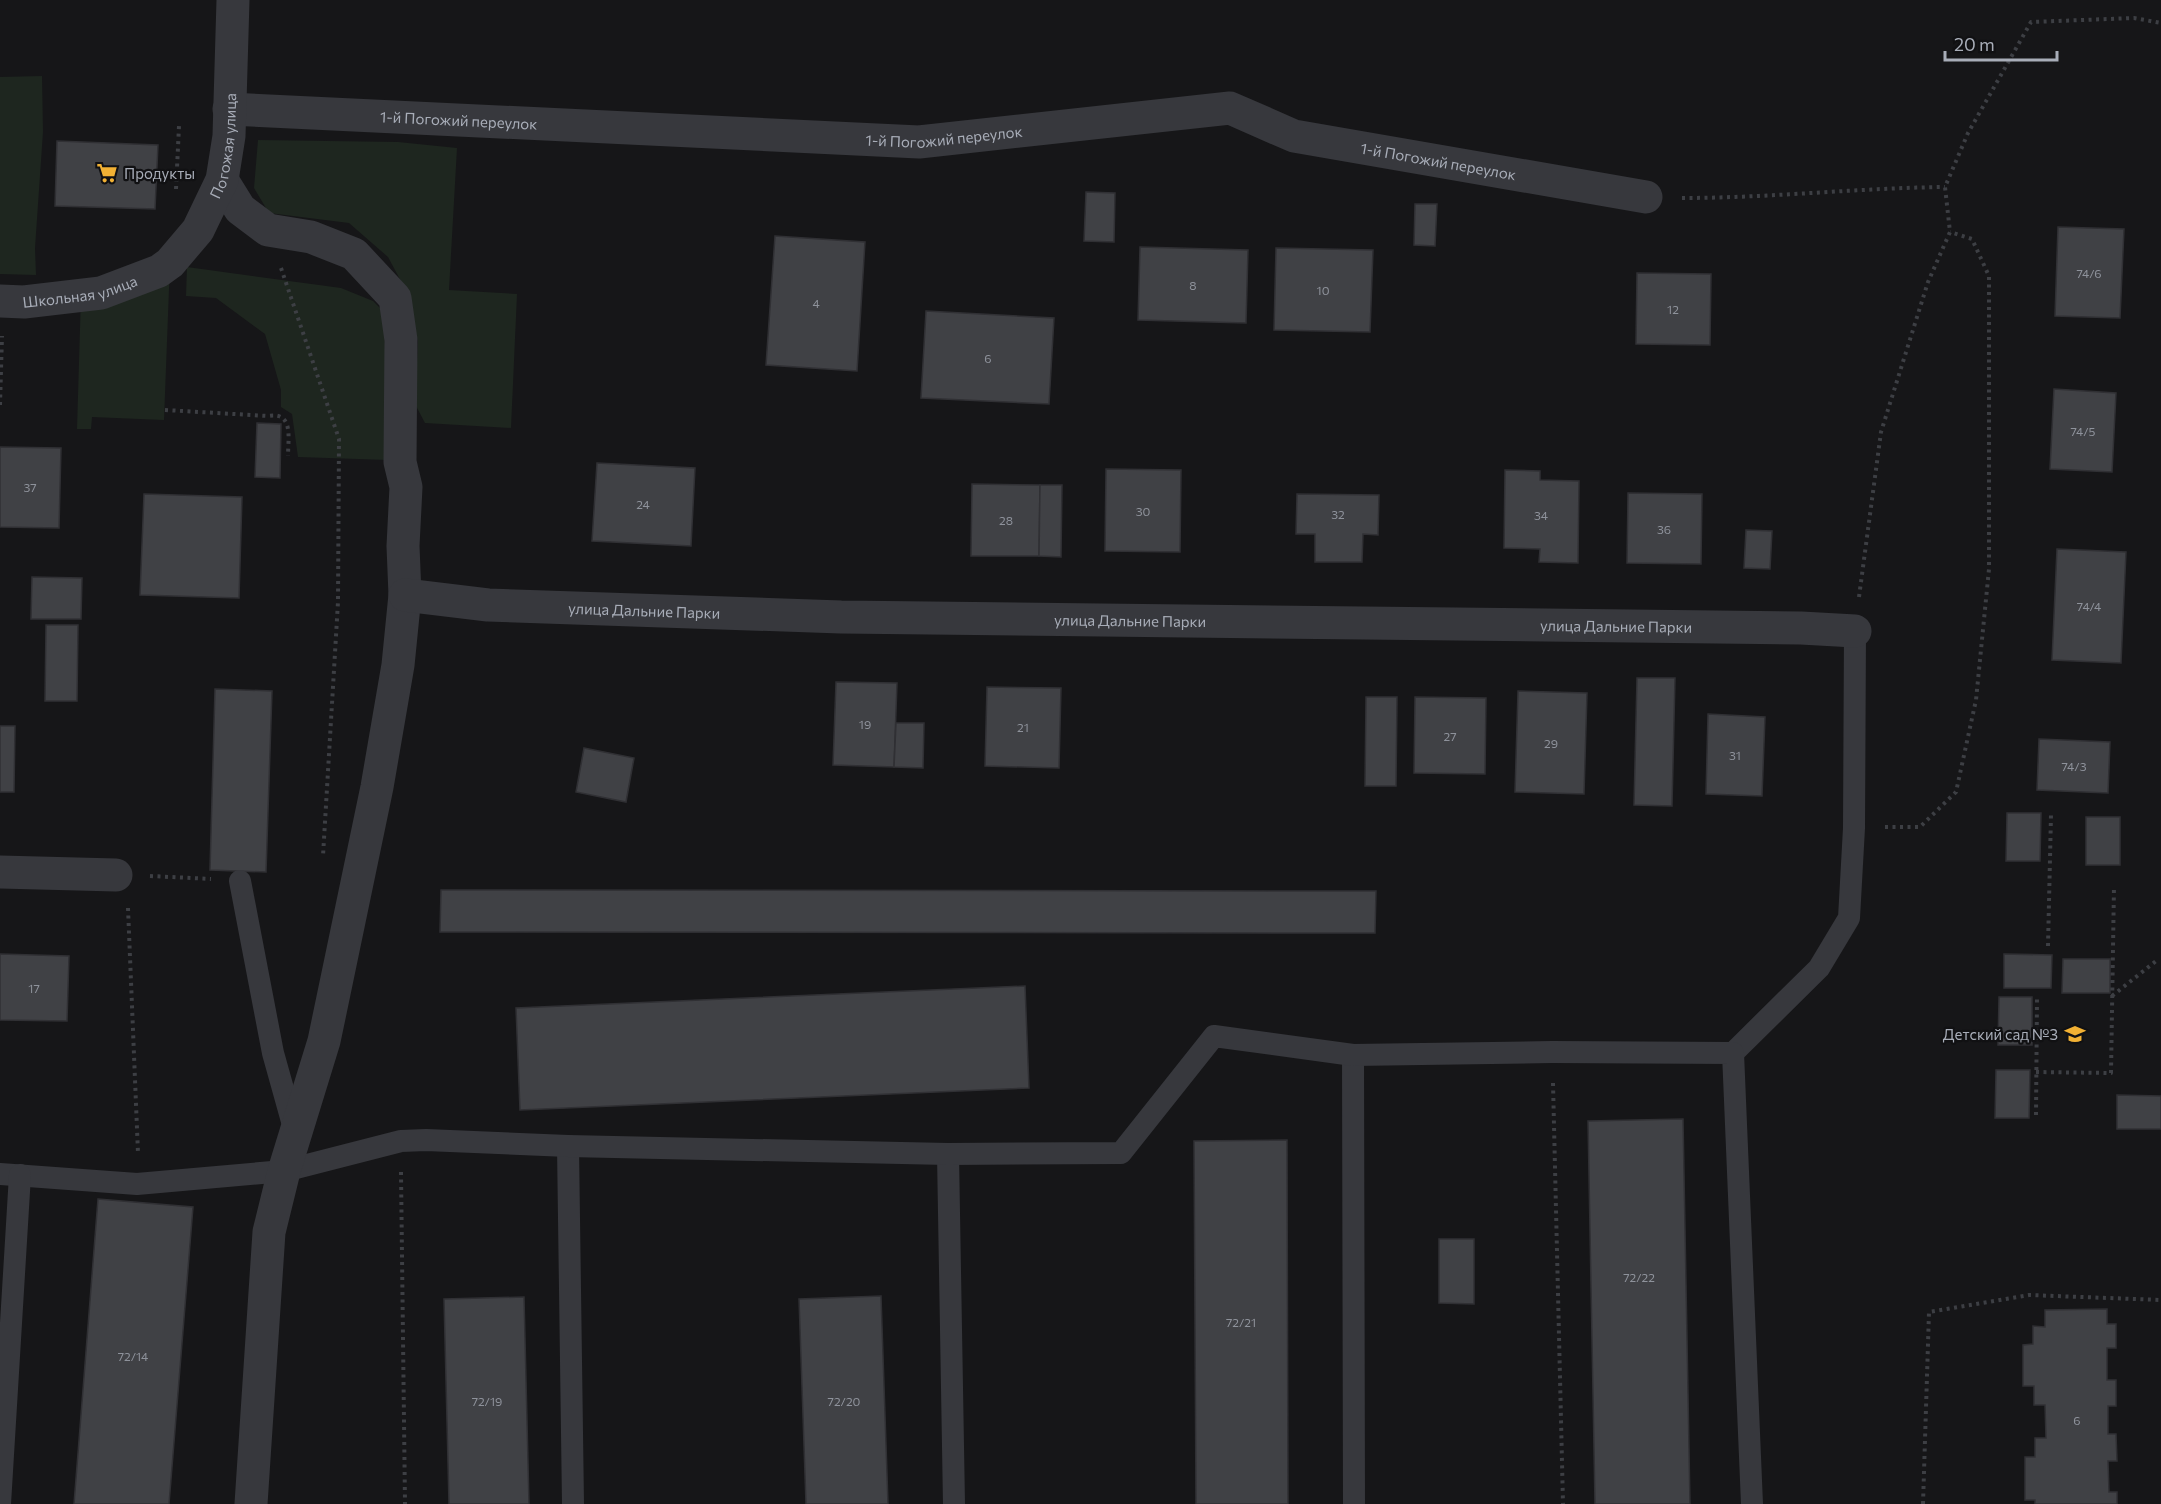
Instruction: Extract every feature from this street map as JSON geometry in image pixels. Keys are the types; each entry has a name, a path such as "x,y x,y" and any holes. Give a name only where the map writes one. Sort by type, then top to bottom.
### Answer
{"street":[{"name":"Погожая улица","path":"159,271 198,230 222,180 229,136 233,0"},
{"name":"1-й Погожий переулок","path":"229,109 919,142 1230,108 1294,136 1646,197"},
{"path":"222,180 240,209 268,230 311,237 354,254 394,298 401,340 400,462 406,487 405,595 398,665 362,862 324,1041 284,1171 269,1232 251,1504"},
{"name":"Школьная улица","path":"2,301 24,302 100,293 159,271"},
{"name":"улица Дальние Парки","path":"405,595 488,604 841,617 1802,628 1854,632"},
{"path":"0,872 122,886"}],"lane":[{"path":"0,1504 10,1174 137,1184 284,1171 401,1141 426,1140 567,1146 948,1154 1121,1153 1214,1036 1353,1055 1552,1052 1733,1053 1819,968 1849,918 1854,828 1854,632"},
{"path":"240,881 273,1053 295,1134"},
{"path":"1733,1053 1752,1504"},
{"path":"1353,1055 1354,1504"},
{"path":"567,1146 573,1504"},
{"path":"948,1154 954,1504"}],"path":[{"path":"1854,632 1881,432 1928,282 1950,232 1945,187 1968,133 2031,22 2133,18 2161,23"},
{"path":"175,195 179,126"},
{"path":"1646,197 1800,195 1885,188 1945,187"},
{"path":"268,230 339,439 338,602 329,788 322,866"},
{"path":"1854,828 1920,827 1956,792 1976,700 1989,569 1989,276 1972,240 1950,232"},
{"path":"0,405 2,301"},
{"path":"165,410 275,414 282,417 288,426 288,456"},
{"path":"2048,946 2051,815"},
{"path":"149,876 240,881"},
{"path":"122,886 137,1184"},
{"path":"2036,1072 2111,1073 2114,886"},
{"path":"2112,996 2156,961"},
{"path":"2036,1115 2037,999"},
{"path":"1552,1052 1563,1504"},
{"path":"401,1141 405,1504"},
{"path":"1923,1504 1929,1312 2029,1295 2161,1300"}],"shaded area":[{"path":"42,76 43,132 35,248 36,275 0,274 0,77"},
{"path":"258,140 398,142 457,148 449,290 517,294 511,428 425,423 415,404 418,341 402,283 388,257 349,223 269,213 254,188"},
{"path":"170,263 164,420 92,417 91,429 77,429 81,295"},
{"path":"187,267 341,288 373,301 384,312 388,460 298,457 292,414 281,407 281,390 265,334 216,298 186,296"}],"building":[{"name":"Продукты","path":"57,141 158,145 155,209 55,206"},
{"path":"1086,192 1115,193 1114,242 1084,241"},
{"path":"1415,204 1437,204 1435,246 1414,245"},
{"path":"2058,227 2124,229 2120,318 2055,316"},
{"path":"775,236 865,242 857,371 766,365"},
{"path":"1140,247 1248,250 1246,323 1138,320"},
{"path":"1276,248 1373,250 1370,332 1274,330"},
{"path":"1637,273 1711,274 1710,345 1636,344"},
{"path":"926,311 1054,318 1049,404 921,398"},
{"path":"2054,389 2116,393 2112,472 2050,469"},
{"path":"257,423 281,424 280,478 255,477"},
{"path":"0,447 61,448 59,528 0,527"},
{"path":"597,463 695,468 691,546 592,541"},
{"path":"1106,469 1181,470 1180,552 1105,551"},
{"path":"1505,470 1540,471 1540,480 1579,481 1578,563 1539,562 1540,549 1504,548"},
{"path":"972,484 1040,485 1039,556 971,556"},
{"path":"1040,485 1062,485 1061,557 1039,556"},
{"path":"1628,493 1702,494 1701,564 1627,563"},
{"path":"144,494 242,497 239,598 140,595"},
{"path":"1297,494 1379,495 1378,535 1363,534 1362,562 1315,562 1315,534 1296,534"},
{"path":"1746,530 1772,531 1770,569 1744,568"},
{"path":"2057,549 2126,552 2121,663 2052,660"},
{"path":"32,577 82,578 81,619 31,619"},
{"path":"46,625 78,625 77,701 45,701"},
{"path":"1637,678 1675,678 1672,806 1634,805"},
{"path":"836,682 897,683 894,767 833,765"},
{"path":"987,687 1061,688 1059,768 985,766"},
{"path":"215,689 272,691 266,872 210,870"},
{"path":"1518,691 1587,693 1584,794 1515,792"},
{"path":"1366,697 1397,697 1396,786 1365,786"},
{"path":"1415,697 1486,698 1485,774 1414,773"},
{"path":"1708,714 1765,717 1762,796 1706,794"},
{"path":"896,723 924,723 923,768 894,767"},
{"path":"0,726 15,726 14,792 0,792"},
{"path":"2039,739 2110,742 2108,793 2037,790"},
{"path":"584,748 634,758 626,802 576,792"},
{"path":"2007,813 2041,813 2040,861 2006,861"},
{"path":"2086,817 2120,817 2120,865 2086,865"},
{"path":"441,890 1376,891 1375,933 440,932"},
{"path":"0,954 69,956 67,1021 0,1020"},
{"path":"2004,954 2052,955 2051,988 2004,988"},
{"path":"2063,959 2110,959 2110,993 2062,993"},
{"path":"1025,986 1029,1088 520,1110 516,1008"},
{"path":"1999,997 2032,997 2032,1045 1998,1045"},
{"path":"1996,1070 2030,1070 2029,1118 1995,1118"},
{"path":"2117,1095 2161,1096 2161,1129 2117,1129"},
{"path":"1683,1119 1690,1504 1595,1504 1588,1121"},
{"path":"1287,1140 1288,1504 1196,1504 1194,1141"},
{"path":"98,1199 193,1207 169,1504 74,1504"},
{"path":"1439,1239 1474,1239 1474,1304 1439,1303"},
{"path":"881,1296 888,1504 806,1504 799,1299"},
{"path":"524,1297 529,1504 449,1504 444,1299"},
{"path":"2107,1309 2107,1324 2116,1324 2116,1348 2107,1348 2107,1380 2116,1380 2116,1406 2108,1406 2108,1434 2116,1434 2117,1461 2108,1461 2109,1492 2117,1492 2117,1504 2035,1504 2035,1500 2025,1500 2025,1457 2035,1457 2035,1438 2046,1438 2045,1405 2034,1405 2034,1386 2023,1386 2023,1345 2033,1344 2033,1326 2045,1327 2045,1310"}],"place":[{"name":"Продукты","path":"107,173"},
{"name":"Детский сад №3","path":"2075,1034"}]}
